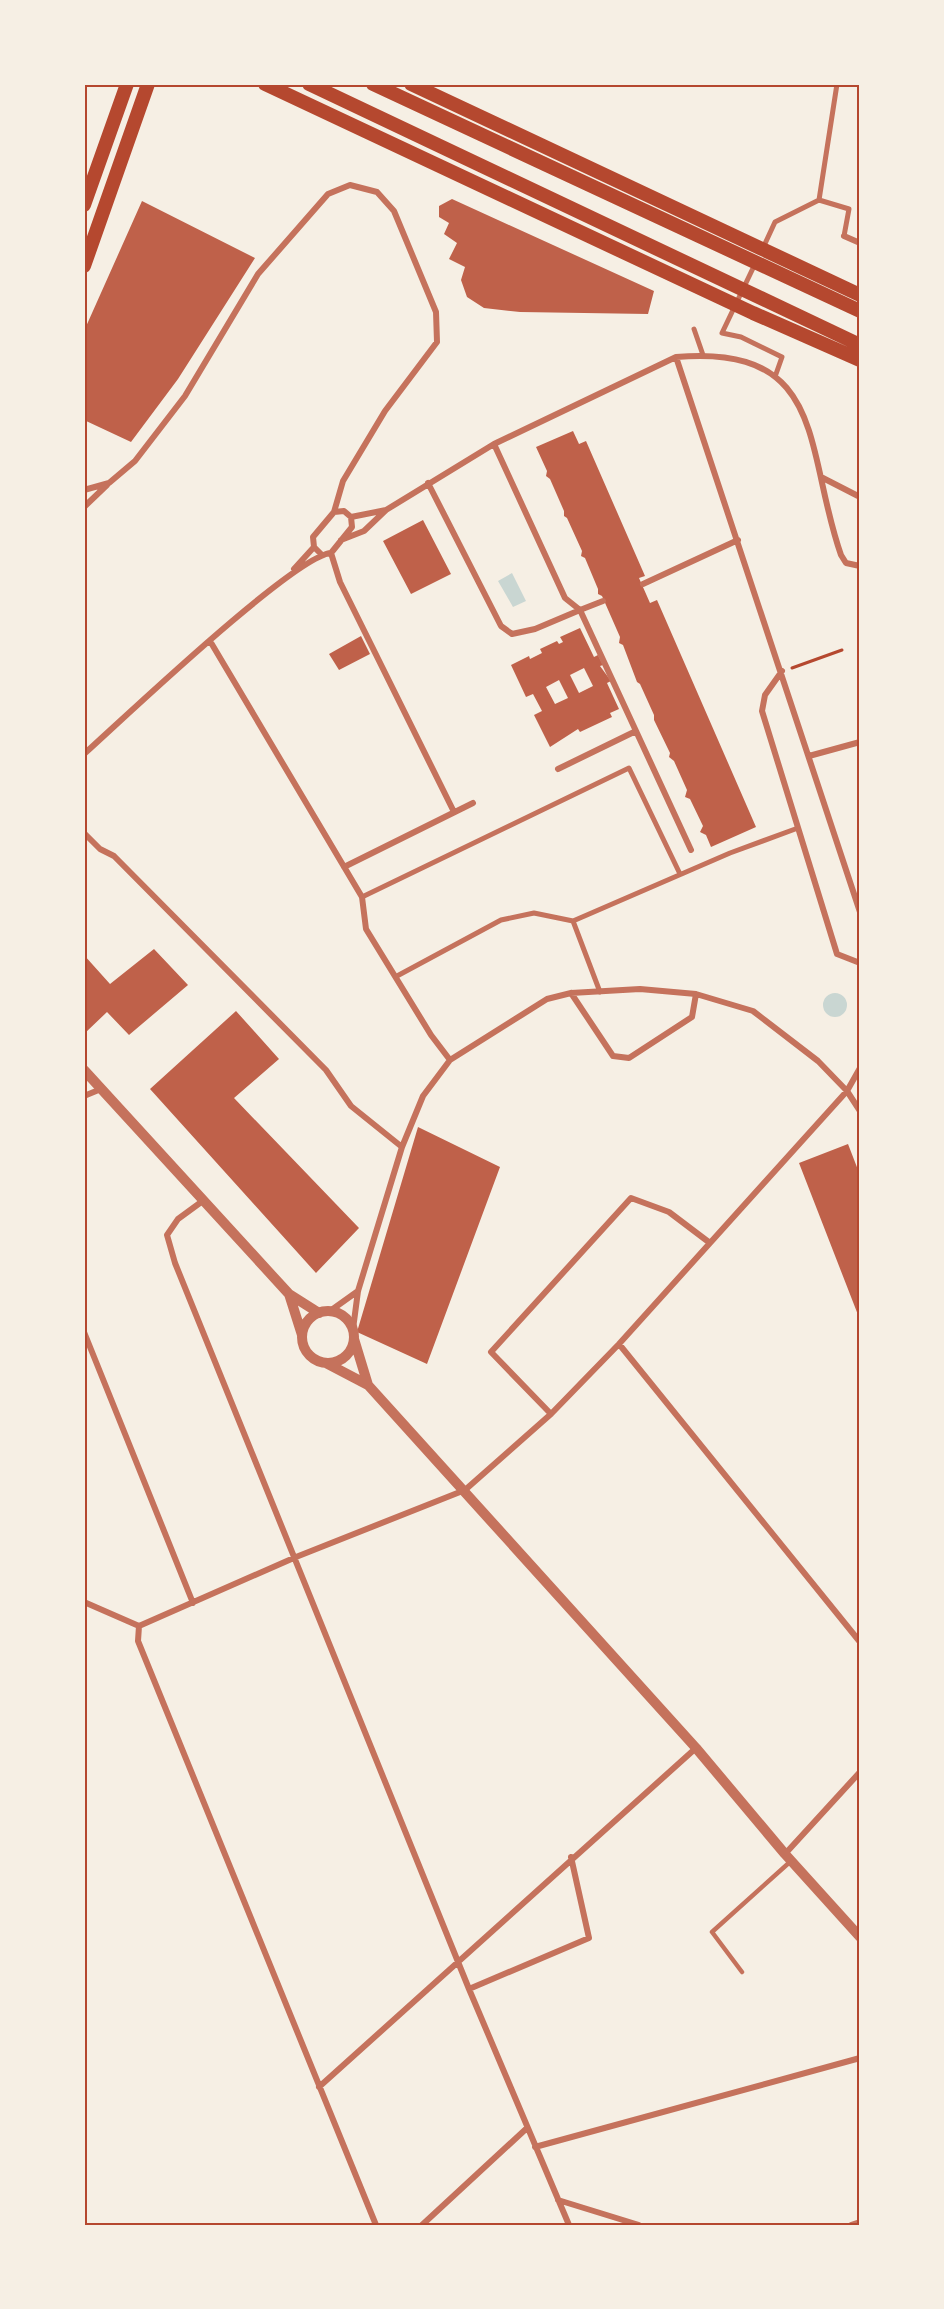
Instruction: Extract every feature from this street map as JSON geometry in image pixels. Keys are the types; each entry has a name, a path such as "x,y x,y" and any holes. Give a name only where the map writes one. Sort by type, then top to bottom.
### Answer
{"main road":[{"path":"84,205 127,84"},
{"path":"84,266 148,84"},
{"path":"266,84 753,313 860,360"},
{"path":"309,84 860,345"},
{"path":"373,84 860,311"},
{"path":"411,84 860,295"}],"street":[{"path":"819,200 837,84"},
{"path":"84,507 135,460 185,396 258,274 328,194 350,185 377,192 394,210 436,312 437,342 385,411 343,481 334,512 313,537 314,547 321,554"},
{"path":"776,374 782,357 741,337 722,333 775,222 819,200 849,209 844,236 860,243"},
{"path":"694,328 703,354"},
{"path":"341,540 364,531 386,510 494,444 676,357 703,354 729,356 776,374 801,406 841,555 846,563 860,566"},
{"path":"676,357 782,671 860,912"},
{"path":"494,444 565,598 580,610 691,850"},
{"path":"821,477 860,496"},
{"path":"84,490 109,483"},
{"path":"428,483 501,626 512,634 535,629 603,601"},
{"path":"84,484 92,488"},
{"path":"351,518 386,510"},
{"path":"84,754 210,641 286,578 321,554 331,553 352,527 351,518 344,511 334,512"},
{"path":"643,584 738,540"},
{"path":"286,578 314,547"},
{"path":"331,553 340,582 454,812"},
{"path":"210,641 362,897 366,929 397,976 431,1035 450,1060"},
{"path":"782,671 765,695 762,711 837,954 860,963"},
{"path":"558,770 636,731"},
{"path":"809,756 860,742"},
{"path":"362,897 629,768 680,874"},
{"path":"344,867 473,803"},
{"path":"397,976 501,920 534,913 573,921 680,874 798,828"},
{"path":"84,833 100,849 114,856 326,1070 351,1106 402,1147"},
{"path":"573,921 600,992"},
{"path":"326,1363 334,1362 348,1354 353,1334 358,1291 402,1147 423,1096 450,1060 548,999 571,993 640,989 696,994 753,1011 818,1061 847,1091 860,1110"},
{"path":"571,993 614,1056 629,1058 692,1017 696,994"},
{"path":"84,1602 139,1626 296,1557 465,1490 551,1414 618,1344 847,1091 860,1068"},
{"path":"84,1070 289,1294 325,1312 344,1316 353,1334 368,1385"},
{"path":"84,1096 101,1089"},
{"path":"551,1414 491,1352 631,1198 669,1212 710,1242"},
{"path":"204,1199 178,1219 167,1235 180,1274 469,1989 569,2225"},
{"path":"302,1335 307,1321 358,1291"},
{"path":"289,1294 303,1344 311,1357 368,1385 696,1748 788,1857 860,1937"},
{"path":"84,1332 193,1603"},
{"path":"618,1344 860,1642"},
{"path":"139,1626 138,1641 376,2225"},
{"path":"319,2087 571,1857 696,1748"},
{"path":"788,1857 860,1772"},
{"path":"469,1989 589,1938 571,1857"},
{"path":"535,2147 860,2058"},
{"path":"422,2225 527,2128"},
{"path":"558,2200 639,2225"},
{"path":"851,2225 860,2222"}],"lane":[{"path":"742,1972 712,1932 788,1857"}],"path":[{"path":"782,671 842,650"}],"shaded area":[{"path":"512,573 526,601 513,607 498,581"},
{"path":"835,993 840,994 846,1000 846,1010 840,1016 835,1017 830,1016 824,1010 823,1005 824,1000 830,994"}],"building":[{"path":"452,199 654,291 648,314 520,312 484,308 467,297 461,280 465,267 449,259 457,243 444,234 449,223 439,217 439,206"},
{"path":"142,201 255,258 178,379 131,442 84,420 84,331"},
{"path":"573,431 579,444 586,441 645,576 639,578 650,603 657,600 756,827 711,847 706,835 700,832 703,826 690,799 685,797 687,790 674,761 669,757 670,753 654,720 654,715 637,682 623,645 619,643 620,637 602,596 598,594 585,558 581,556 582,551 564,516 550,479 546,476 547,471 536,447"},
{"path":"423,520 451,574 411,594 383,541"},
{"path":"580,628 594,657 598,655 603,665 600,666 611,681 607,683 619,709 610,713 612,717 580,732 578,729 550,747 534,715 542,711 533,694 526,697 511,665 529,656 530,659 542,653 540,649 557,641 559,644 563,642 560,637","holes":["584,668 593,686 579,693 570,675","559,680 568,698 555,704 546,687"]},
{"path":"361,636 370,654 339,670 329,654"},
{"path":"154,949 188,985 129,1035 107,1012 84,1034 84,955 110,984"},
{"path":"236,1011 279,1059 234,1098 359,1228 316,1273 150,1089"},
{"path":"418,1127 500,1167 427,1364 357,1332"},
{"path":"848,1144 860,1175 860,1320 799,1163"}]}
